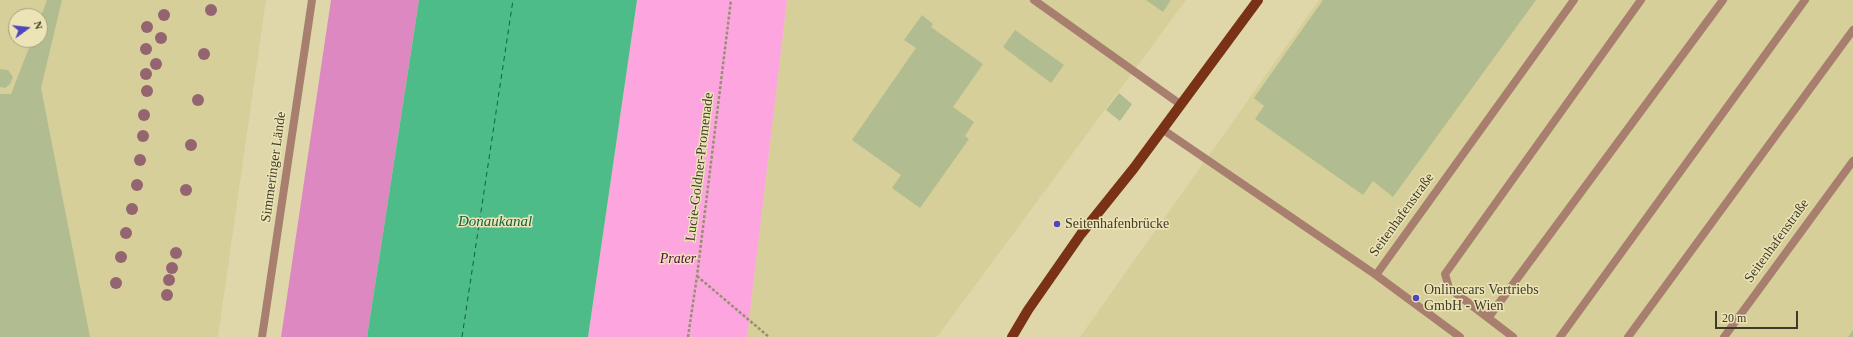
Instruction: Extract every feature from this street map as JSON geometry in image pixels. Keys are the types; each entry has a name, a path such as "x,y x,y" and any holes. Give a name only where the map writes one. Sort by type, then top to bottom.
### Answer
{"main road":[{"path":"1012,337 1028,310 1081,234 1162,129 1258,0"}],"street":[{"name":"Simmeringer Lände","path":"262,337 312,0"},
{"path":"1034,0 1180,104"},
{"name":"Seitenhafenstraße","path":"1162,129 1376,275 1574,0"},
{"path":"1513,337 1449,288 1444,274 1641,0"},
{"path":"1488,318 1723,0"},
{"path":"1560,337 1805,0"},
{"path":"1628,337 1853,30"},
{"name":"Seitenhafenstraße","path":"1724,337 1853,161"},
{"path":"1376,275 1460,337"}],"path":[{"name":"Lucie-Goldner-Promenade","path":"688,337 697,276 731,0"},
{"path":"697,276 769,337"}],"shaded area":[{"path":"0,0 266,0 218,337 0,337"},
{"path":"331,0 419,0 367,337 281,337"},
{"path":"787,0 1186,0 937,337 747,337"},
{"path":"1319,0 1853,0 1853,337 1080,337"}],"green space":[{"name":"Prater","path":"637,0 787,0 747,337 588,337"}],"water":[{"name":"Donaukanal","path":"419,0 637,0 588,337 367,337"}],"building":[{"path":"47,0 62,0 41,88 90,337 0,337 0,94 11,94 29,48 48,48 48,8 44,8"},
{"path":"1146,0 1171,0 1163,12"},
{"path":"1323,0 1536,0 1393,197 1373,181 1363,195 1255,119 1264,106 1254,98"},
{"path":"922,15 933,24 931,27 983,64 953,107 974,122 965,136 969,139 920,208 892,188 901,175 852,140 916,48 904,40"},
{"path":"1015,30 1064,65 1051,83 1003,47"},
{"path":"0,69 8,70 13,77 10,84 5,88 0,87"},
{"path":"1119,93 1132,104 1120,121 1106,110"},
{"path":"1853,330 1853,337 1848,337"}],"ferry route":[{"path":"462,337 513,0"}],"place":[{"name":"Seitenhafenbrücke","path":"1057,224"},
{"name":"Onlinecars Vertriebs GmbH - Wien","path":"1416,298"}]}
